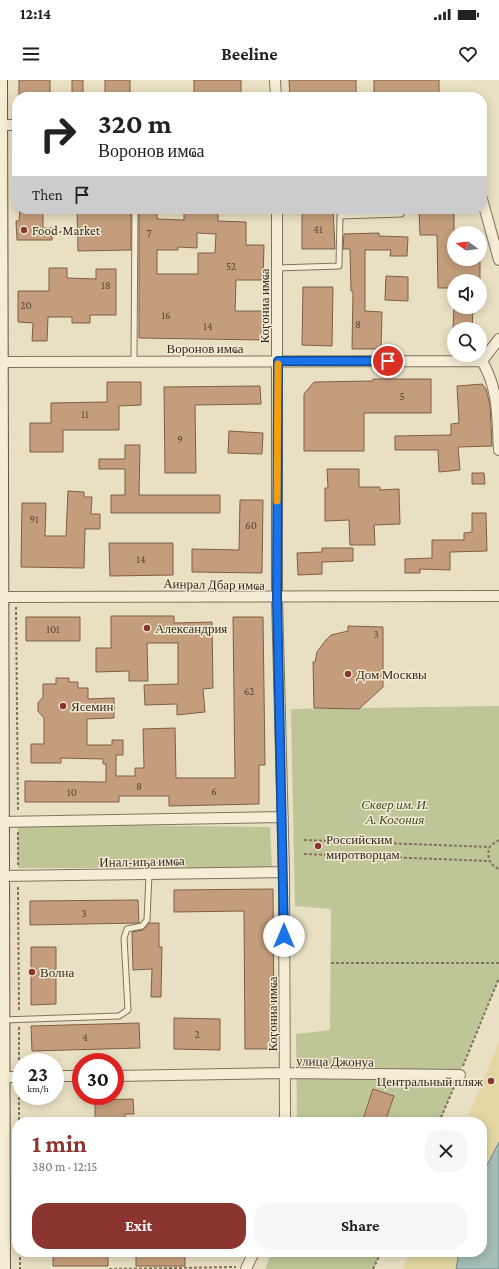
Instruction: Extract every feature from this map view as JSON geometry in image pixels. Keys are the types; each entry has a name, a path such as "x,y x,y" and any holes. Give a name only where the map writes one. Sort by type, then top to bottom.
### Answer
{"main road":[{"path":"0,80 1,496 6,597 1,822 3,1269"}],"street":[{"path":"275,80 276,92"},
{"path":"0,125 12,125"},
{"name":"Коӷониа имҩа","path":"277,214 277,598 284,872 285,1117"},
{"path":"486,214 499,260"},
{"path":"487,355 499,339"},
{"name":"Воронов имҩа","path":"1,362 447,361"},
{"path":"483,362 491,376 498,399 499,450"},
{"name":"Аинрал Дбар имҩа","path":"6,597 277,598 499,596"},
{"path":"1,822 283,817"},
{"name":"Инал-иҧа имҩа","path":"1,876 284,872"},
{"name":"улица Джонуа","path":"124,1076 285,1073 460,1075"},
{"path":"1,1077 12,1077"},
{"path":"247,1268 252,1257"}],"lane":[{"path":"134,361 135,214"},
{"path":"277,268 339,266 340,216 401,214"},
{"path":"2,1020 119,1016 128,1010 124,938 127,929 142,926 148,920 149,874"}],"path":[{"path":"6,597 18,821 20,1053"},
{"path":"304,840 489,847"},
{"path":"499,840 489,847 487,856 489,861 499,869"},
{"path":"304,854 489,861"},
{"path":"331,963 499,963"},
{"path":"441,1117 460,1075 499,978"},
{"path":"19,1105 19,1117"},
{"path":"20,1257 20,1269"},
{"path":"373,1269 379,1257"},
{"path":"109,1269 247,1268"}],"green space":[{"name":"Сквер им. И. А. Когония","path":"499,706 499,978 441,1117 297,1117 296,1034 330,1030 331,909 295,906 291,709"},
{"path":"18,824 270,827 272,868 18,868"},
{"path":"270,1257 379,1257 373,1269 265,1269"}],"sand":[{"name":"Центральный пляж","path":"499,1042 499,1141 487,1169 487,1117 468,1117"},
{"path":"408,1257 458,1257 458,1262 455,1269 403,1269"}],"water":[{"path":"499,1142 499,1269 456,1269 458,1257 487,1257 487,1165"}],"building":[{"path":"19,80 50,80 50,92 19,92"},
{"path":"72,80 83,80 83,92 72,92"},
{"path":"105,80 130,80 130,92 105,92"},
{"path":"194,80 241,80 241,92 194,92"},
{"path":"289,80 356,80 356,92 290,92"},
{"path":"374,80 439,80 439,92 374,92"},
{"path":"20,214 43,214 43,228 52,228 52,240 17,240 16,221 19,221"},
{"path":"77,214 131,214 131,250 78,251"},
{"path":"139,214 157,214 157,219 184,220 184,214 218,214 218,221 246,222 246,245 264,245 263,280 236,280 235,311 263,311 262,340 139,338","holes":["197,233 216,234 215,253 198,253 198,274 157,274 157,250 178,250 178,247 197,248"]},
{"path":"302,214 333,214 335,249 302,249"},
{"path":"419,214 454,214 454,226 447,226 447,266 480,266 480,274 447,274 447,288 438,288 437,235 420,235"},
{"path":"379,233 379,236 408,237 407,256 390,256 391,250 365,250 365,311 382,312 381,349 352,349 353,291 351,291 350,249 343,249 344,234"},
{"path":"49,268 67,268 67,278 96,279 96,269 116,269 116,315 90,315 90,323 72,323 72,317 48,317 47,341 32,341 33,323 18,322 18,291 49,291"},
{"path":"386,276 408,277 408,301 385,300"},
{"path":"303,287 333,287 332,346 302,345"},
{"path":"454,314 473,314 472,322 453,322"},
{"path":"373,379 431,379 431,413 364,413 364,451 304,451 304,394 314,382 373,381"},
{"path":"107,382 141,382 141,405 119,406 119,430 63,430 63,452 30,452 30,423 51,423 51,403 107,402"},
{"path":"482,384 486,389 490,405 492,446 458,447 460,470 439,472 438,450 395,450 395,436 451,435 451,424 459,423 457,386"},
{"path":"260,386 261,404 195,405 196,473 165,473 164,387"},
{"path":"229,431 263,433 262,454 228,453"},
{"path":"125,445 140,445 139,495 220,495 220,513 111,513 111,495 125,495 125,469 99,469 99,459 125,459"},
{"path":"327,469 359,469 359,487 380,487 380,490 399,489 400,524 374,525 375,545 350,545 349,520 325,521 325,488 328,488"},
{"path":"472,473 484,473 485,484 472,484"},
{"path":"68,491 84,492 84,497 92,497 91,514 100,514 100,529 85,529 84,568 21,567 22,503 46,503 45,536 66,536"},
{"path":"240,500 263,500 262,573 192,572 192,549 239,550"},
{"path":"472,513 486,513 487,551 450,552 450,570 420,569 420,573 405,573 405,559 432,558 432,540 464,540 464,533 472,532"},
{"path":"109,543 173,543 173,575 110,576"},
{"path":"322,548 353,548 353,561 322,562 322,574 298,575 297,553 322,552"},
{"path":"111,616 174,616 174,623 212,622 213,688 203,689 205,712 177,715 177,704 145,705 144,685 178,684 178,643 147,643 148,681 129,681 129,671 96,672 96,648 111,648"},
{"path":"26,617 80,617 80,641 26,641"},
{"path":"233,617 263,617 265,765 259,765 259,804 169,806 169,796 119,796 119,802 25,802 25,781 106,782 106,764 103,764 103,759 61,758 61,763 31,763 31,744 44,744 44,718 38,711 38,703 43,697 43,684 56,684 56,678 69,678 69,682 78,682 78,688 88,688 88,699 114,698 114,718 87,719 87,745 112,745 112,740 123,740 123,755 116,755 116,776 135,776 135,768 144,768 143,729 175,728 176,778 235,778"},
{"name":"Дом Москвы","path":"348,626 383,627 383,687 359,709 314,708 313,662 315,662 317,652 331,635 348,631"},
{"path":"273,889 274,1049 245,1049 244,911 174,912 174,890"},
{"path":"138,900 139,923 30,925 30,901"},
{"path":"149,923 159,923 159,947 162,947 161,997 151,997 152,969 133,970 132,932 143,930"},
{"path":"31,947 56,947 56,1004 31,1005"},
{"path":"174,1018 220,1019 220,1050 174,1049"},
{"path":"139,1023 140,1048 32,1051 31,1026"},
{"path":"373,1089 394,1096 387,1117 364,1117"},
{"path":"124,1099 133,1099 134,1114 125,1114 125,1117 95,1117 95,1105 124,1105"},
{"path":"53,1257 108,1257 108,1266 53,1266"},
{"path":"136,1257 185,1257 185,1266 136,1266"}],"slow traffic":[{"path":"277,501 278,364"}],"place":[{"name":"Food-Market","path":"24,230"},
{"name":"Александрия","path":"147,628"},
{"name":"Дом Москвы","path":"348,674"},
{"name":"Ясемин","path":"63,706"},
{"name":"Российским миротворцам","path":"318,846"},
{"name":"Волна","path":"32,972"},
{"name":"Центральный пляж","path":"491,1081"}],"route":[{"path":"284,936 284,872 277,598 278,361 388,361"}]}
